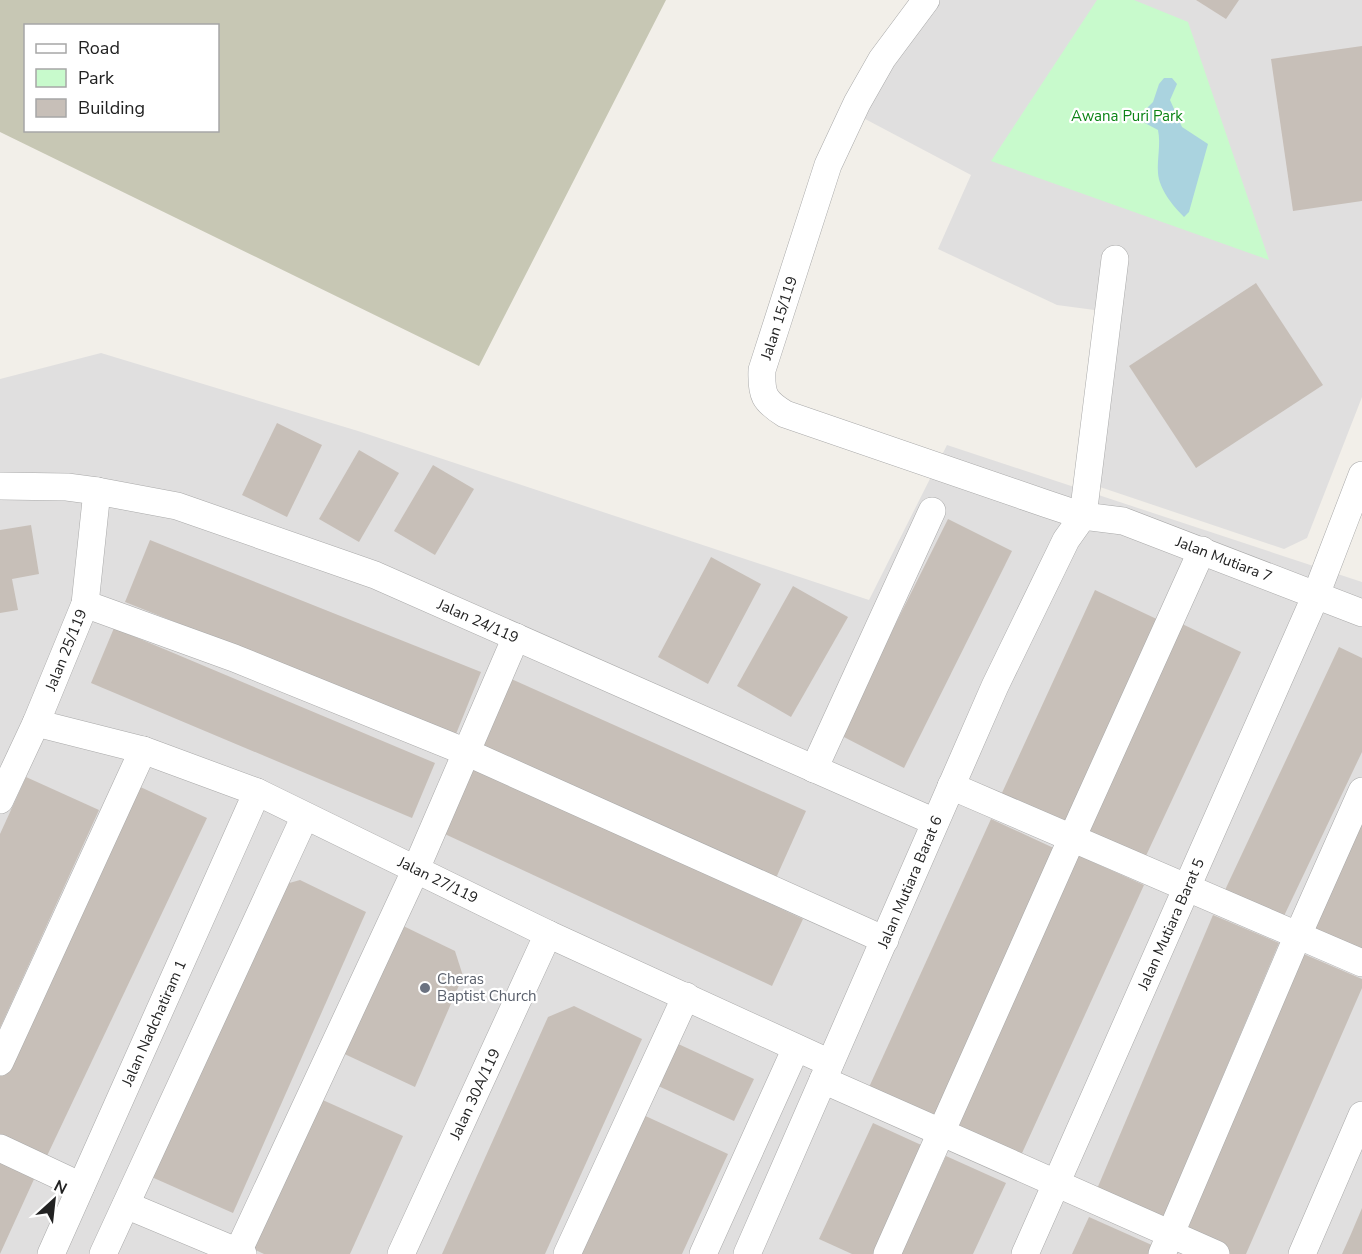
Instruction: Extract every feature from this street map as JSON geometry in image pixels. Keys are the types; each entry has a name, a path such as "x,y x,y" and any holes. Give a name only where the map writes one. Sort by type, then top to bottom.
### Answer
{"street":[{"name":"Jalan 15/119","path":"926,0 882,59 857,103 828,165 770,341 762,370 761,390 769,404 785,414 1083,516"},
{"path":"1083,516 1115,259"},
{"path":"1316,595 1362,475"},
{"name":"Jalan 24/119","path":"0,486 97,490 177,507 375,575 936,822"},
{"name":"Jalan 25/119","path":"0,800 36,723 85,604 97,490"},
{"path":"814,769 932,511"},
{"name":"Jalan Mutiara 7","path":"1083,516 1123,521 1362,613"},
{"name":"Jalan Mutiara Barat 6","path":"747,1254 995,686 1061,551 1083,516"},
{"path":"887,1254 1202,550"},
{"name":"Jalan Mutiara Barat 5","path":"1025,1254 1316,595"},
{"path":"85,604 234,658 466,752 885,940"},
{"path":"126,1205 239,1253 416,868 516,637"},
{"name":"Jalan 27/119","path":"36,723 143,750 257,792 548,934 796,1048 827,1072 941,1132 1056,1183 1166,1244 1216,1254"},
{"path":"0,1062 143,750"},
{"path":"951,786 1362,963"},
{"path":"1166,1244 1362,791"},
{"name":"Jalan Nadchatiram 1","path":"51,1254 257,792"},
{"path":"103,1254 304,816"},
{"name":"Jalan 30A/119","path":"401,1254 548,934"},
{"path":"567,1254 686,996"},
{"path":"703,1254 796,1048"},
{"path":"1302,1254 1360,1125"},
{"path":"0,1148 81,1186"}],"shaded area":[{"path":"0,0 666,0 479,366 0,132"},
{"path":"923,0 1362,0 1362,397 1307,538 1284,549 1097,486 1102,311 1057,305 938,249 971,175 850,111"},
{"path":"101,353 358,431 869,600 947,445 1362,582 1362,1254 0,1254 0,379"}],"green space":[{"name":"Awana Puri Park","path":"1097,0 1134,0 1188,22 1269,260 991,161"}],"water":[{"path":"1164,78 1172,78 1177,84 1170,100 1182,127 1208,144 1189,212 1184,217 1167,197 1159,179 1158,130 1143,122 1140,115 1153,102 1159,84"}],"building":[{"path":"1196,0 1239,0 1226,19"},
{"path":"1362,46 1362,201 1293,211 1271,59"},
{"path":"1256,283 1323,385 1196,468 1129,366"},
{"path":"277,423 322,445 287,517 242,495"},
{"path":"359,450 399,473 359,542 319,519"},
{"path":"433,465 474,489 435,555 394,531"},
{"path":"948,519 1012,551 904,768 840,735"},
{"path":"31,525 39,574 12,579 18,610 0,613 0,530"},
{"path":"150,540 481,672 456,734 125,602"},
{"path":"711,557 761,584 708,684 658,657"},
{"path":"793,586 848,617 791,717 737,686"},
{"path":"1095,590 1163,622 1070,827 1001,795"},
{"path":"1178,622 1241,652 1144,860 1081,830"},
{"path":"114,628 435,763 412,818 91,683"},
{"path":"1339,647 1362,658 1362,752 1283,918 1225,890"},
{"path":"507,677 806,811 776,878 477,744"},
{"path":"465,762 803,919 772,986 434,829"},
{"path":"26,777 99,810 0,1028 0,834"},
{"path":"134,784 207,818 46,1158 0,1136 0,1068"},
{"path":"1362,805 1362,953 1305,927"},
{"path":"991,819 1058,850 933,1126 865,1096"},
{"path":"1075,854 1144,885 1018,1162 950,1131"},
{"path":"300,880 366,912 233,1213 147,1175 275,887"},
{"path":"1213,915 1279,943 1160,1225 1094,1196"},
{"path":"395,922 455,951 463,976 415,1087 336,1050"},
{"path":"1299,952 1362,979 1362,988 1246,1254 1230,1254 1177,1231"},
{"path":"574,1006 642,1039 545,1254 442,1254 548,1017"},
{"path":"674,1042 754,1079 734,1121 654,1084"},
{"path":"316,1097 403,1136 350,1254 264,1254 249,1247"},
{"path":"639,1113 728,1154 682,1254 573,1254"},
{"path":"873,1123 930,1149 881,1254 852,1254 819,1239"},
{"path":"946,1156 1006,1183 973,1254 901,1254"},
{"path":"0,1161 35,1177 0,1254"},
{"path":"1362,1208 1362,1254 1342,1254 1351,1234"},
{"path":"1089,1217 1154,1246 1150,1254 1072,1254"}],"place":[{"name":"Cheras Baptist Church","path":"425,988"}]}
